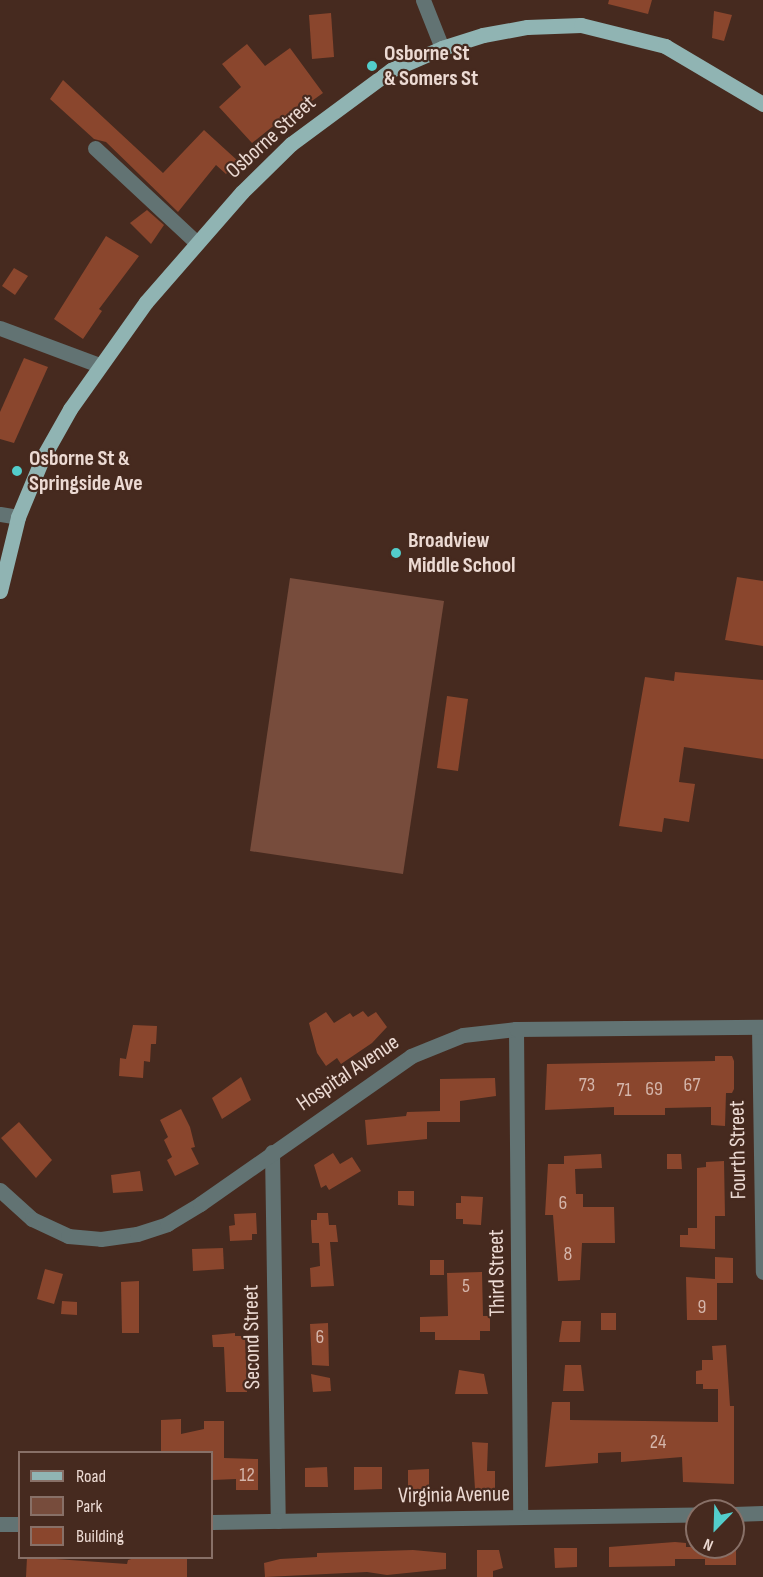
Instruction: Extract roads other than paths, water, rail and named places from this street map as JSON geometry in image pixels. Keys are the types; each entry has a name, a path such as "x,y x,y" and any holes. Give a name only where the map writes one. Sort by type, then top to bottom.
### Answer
{"main road":[{"name":"Osborne Street","path":"0,591 18,517 43,457 99,364 196,243 291,144 343,103 391,70 442,48 527,27 582,25 665,46 763,104"}],"street":[{"path":"423,0 442,48"},
{"path":"95,148 196,243"},
{"path":"0,328 99,364"},
{"path":"0,514 18,517"},
{"name":"Hospital Avenue","path":"0,1190 12,1205 50,1229 68,1236 101,1239 167,1224 411,1056 463,1035 516,1029 761,1027"},
{"name":"Fourth Street","path":"761,1027 763,1272"},
{"name":"Third Street","path":"516,1029 520,1517"},
{"name":"Second Street","path":"272,1152 278,1521"},
{"path":"745,1514 763,1513"},
{"name":"Virginia Avenue","path":"213,1522 685,1514"},
{"path":"0,1524 18,1524"}],"place":[{"name":"Osborne St & Somers St","path":"372,66"},
{"name":"Osborne St & Springside Ave","path":"17,471"},
{"name":"Broadview Middle School","path":"396,553"}]}
